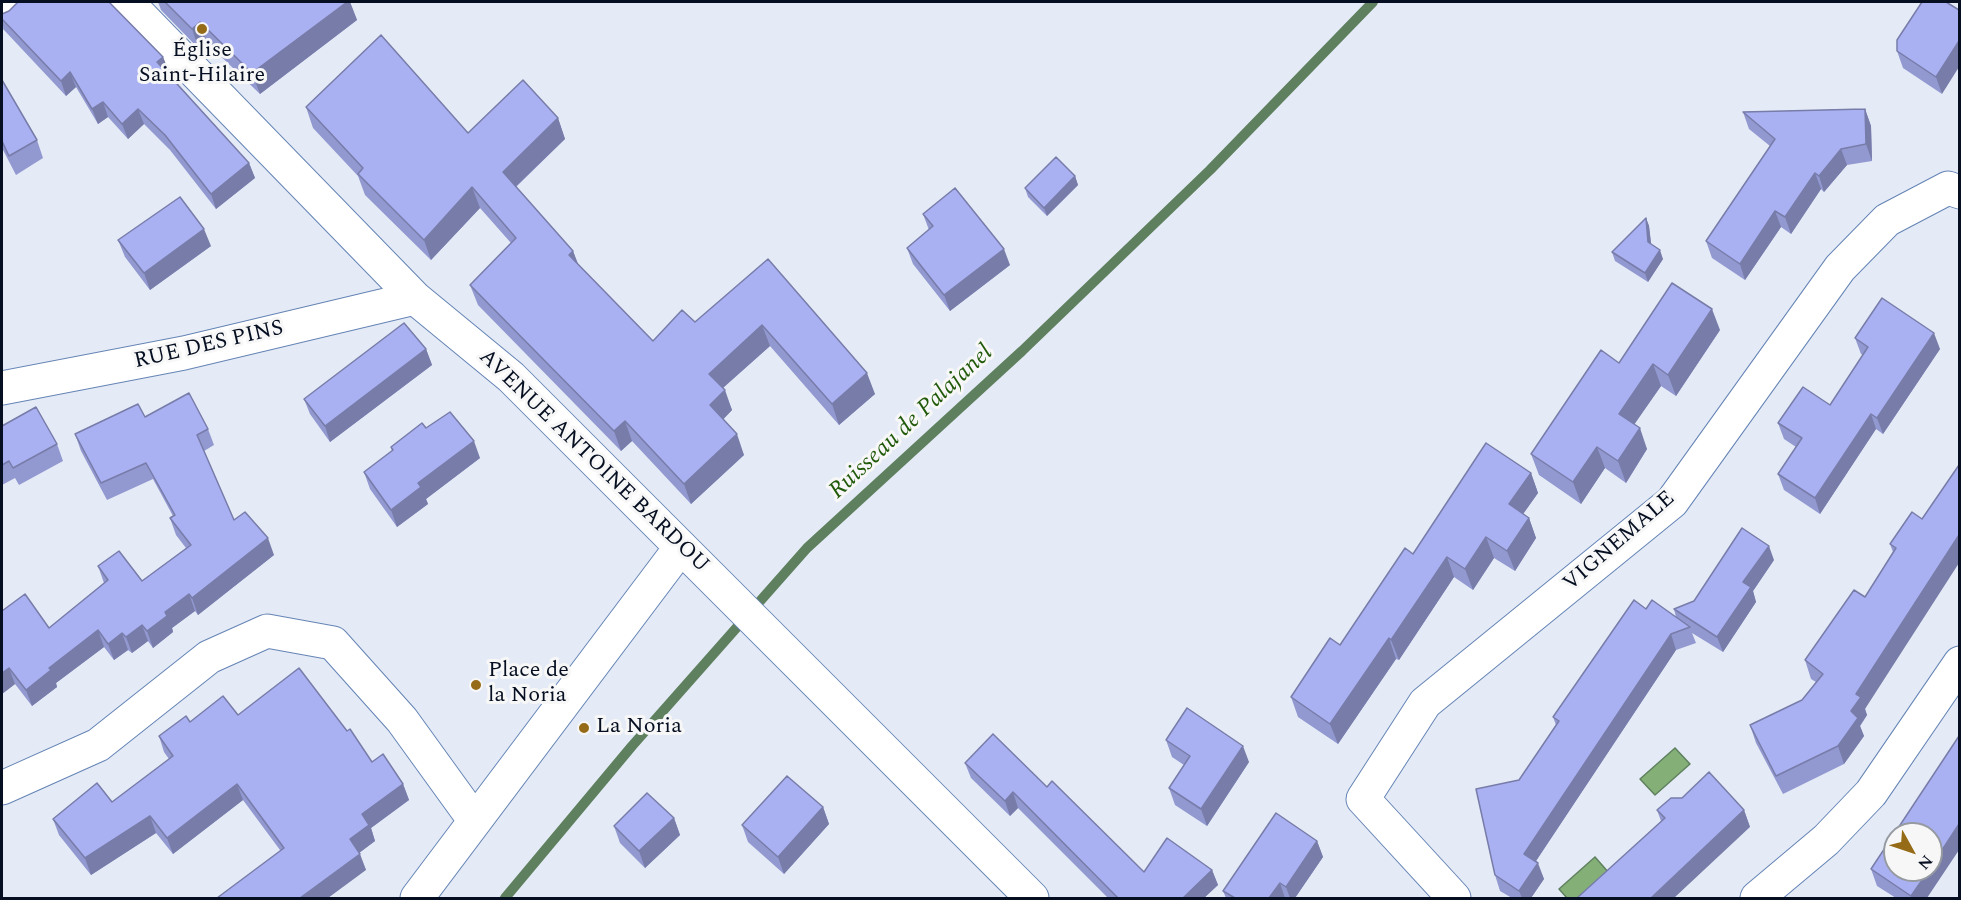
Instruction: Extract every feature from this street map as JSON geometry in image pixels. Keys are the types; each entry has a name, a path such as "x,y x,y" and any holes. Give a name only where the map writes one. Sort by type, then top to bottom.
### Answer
{"street":[{"path":"2,12 13,2"},
{"name":"AVENUE ANTOINE BARDOU","path":"127,2 415,298 512,377 1032,898"},
{"name":"VIGNEMALE","path":"1454,898 1363,799 1425,703 1672,502 1840,268 1887,220 1948,188 1959,192"},
{"name":"RUE DES PINS","path":"2,388 184,353 415,298"},
{"path":"417,898 681,547"},
{"path":"2,788 98,745 209,657 267,631 333,643 402,720 475,821"},
{"path":"1757,898 1826,840 1871,793 1959,663"}],"shaded area":[{"path":"1675,748 1690,764 1655,795 1640,779"},
{"path":"1595,857 1609,873 1580,898 1567,898 1559,889"}],"building":[{"path":"18,2 109,2 163,57 157,62 249,163 211,194 165,135 138,109 122,124 103,102 92,109 70,72 61,81 2,19 2,14"},
{"path":"165,2 347,2 252,73 200,22 192,29"},
{"path":"1922,2 1946,2 1959,10 1959,41 1936,77 1897,51 1897,40"},
{"path":"381,35 468,133 523,80 558,118 503,172 573,251 569,255 653,341 682,310 695,322 768,259 867,373 832,404 762,325 709,374 725,390 710,405 737,434 684,484 625,421 614,431 470,285 516,238 472,187 424,240 358,174 363,168 306,107"},
{"path":"2,80 37,140 9,156 2,141"},
{"path":"1865,109 1866,144 1841,149 1819,176 1815,173 1785,217 1775,211 1740,264 1706,241 1775,139 1743,112"},
{"path":"1056,157 1075,176 1044,208 1025,188"},
{"path":"955,188 1004,249 944,295 907,248 933,226 923,214"},
{"path":"180,197 204,229 144,273 118,240"},
{"path":"1646,218 1648,242 1660,250 1645,273 1612,252"},
{"path":"1672,283 1712,309 1668,375 1653,364 1619,414 1640,428 1618,461 1597,447 1573,482 1531,454 1601,350 1619,363"},
{"path":"1882,298 1934,333 1877,418 1871,414 1815,498 1778,474 1802,438 1778,423 1803,387 1830,405 1868,347 1855,338"},
{"path":"404,323 426,349 325,426 304,399"},
{"path":"189,393 208,429 197,435 234,520 245,512 268,538 192,598 189,594 165,612 167,616 147,631 142,625 126,637 122,633 108,644 98,630 49,668 51,670 26,690 9,668 2,673 2,611 25,594 49,628 108,580 98,566 119,551 142,581 191,545 170,518 175,515 146,463 101,483 75,434 138,404 145,417"},
{"path":"36,407 57,444 13,468 9,461 2,465 2,426"},
{"path":"450,412 474,441 418,483 421,487 391,510 364,472 393,450 391,447 422,423 426,428"},
{"path":"1486,443 1531,473 1509,504 1529,518 1507,551 1486,537 1465,569 1447,557 1330,724 1291,697 1330,638 1340,645 1405,548 1413,554"},
{"path":"1959,465 1959,535 1856,694 1861,697 1851,711 1858,718 1838,746 1776,776 1750,725 1802,700 1823,674 1805,660 1854,590 1865,597 1896,548 1890,544 1912,512 1922,519"},
{"path":"1742,528 1769,546 1743,582 1751,587 1717,637 1674,609 1694,601"},
{"path":"1634,600 1646,609 1652,600 1690,627 1671,634 1524,854 1538,863 1519,891 1495,875 1476,789 1519,780 1559,721 1553,717"},
{"path":"299,668 347,731 350,729 372,762 383,754 403,784 362,814 369,825 350,839 360,854 300,898 217,898 284,848 237,784 167,838 150,816 85,858 53,819 97,783 112,802 173,756 159,736 186,716 190,722 223,696 238,715"},
{"path":"1187,708 1243,746 1201,809 1169,788 1190,756 1166,740"},
{"path":"993,734 1047,787 1052,781 1144,872 1167,838 1212,870 1183,898 1118,898 1013,792 1005,801 965,763"},
{"path":"1959,736 1959,824 1943,849 1943,822 1902,822"},
{"path":"1709,772 1744,810 1651,898 1577,898 1665,818 1657,810 1671,798 1682,798"},
{"path":"787,776 823,807 778,857 742,825"},
{"path":"647,793 674,818 639,851 614,826"},
{"path":"1276,813 1317,841 1286,887 1280,883 1269,898 1235,898 1223,891"},
{"path":"1883,851 1883,877 1871,869"},
{"path":"1890,882 1921,882 1911,896"}],"waterway":[{"name":"Ruisseau de Palajanel","path":"505,898 632,746 807,548 1022,351 1210,170 1373,2"}],"place":[{"name":"Église Saint-Hilaire","path":"202,29"},
{"name":"Place de la Noria","path":"476,685"},
{"name":"La Noria","path":"584,728"}]}
